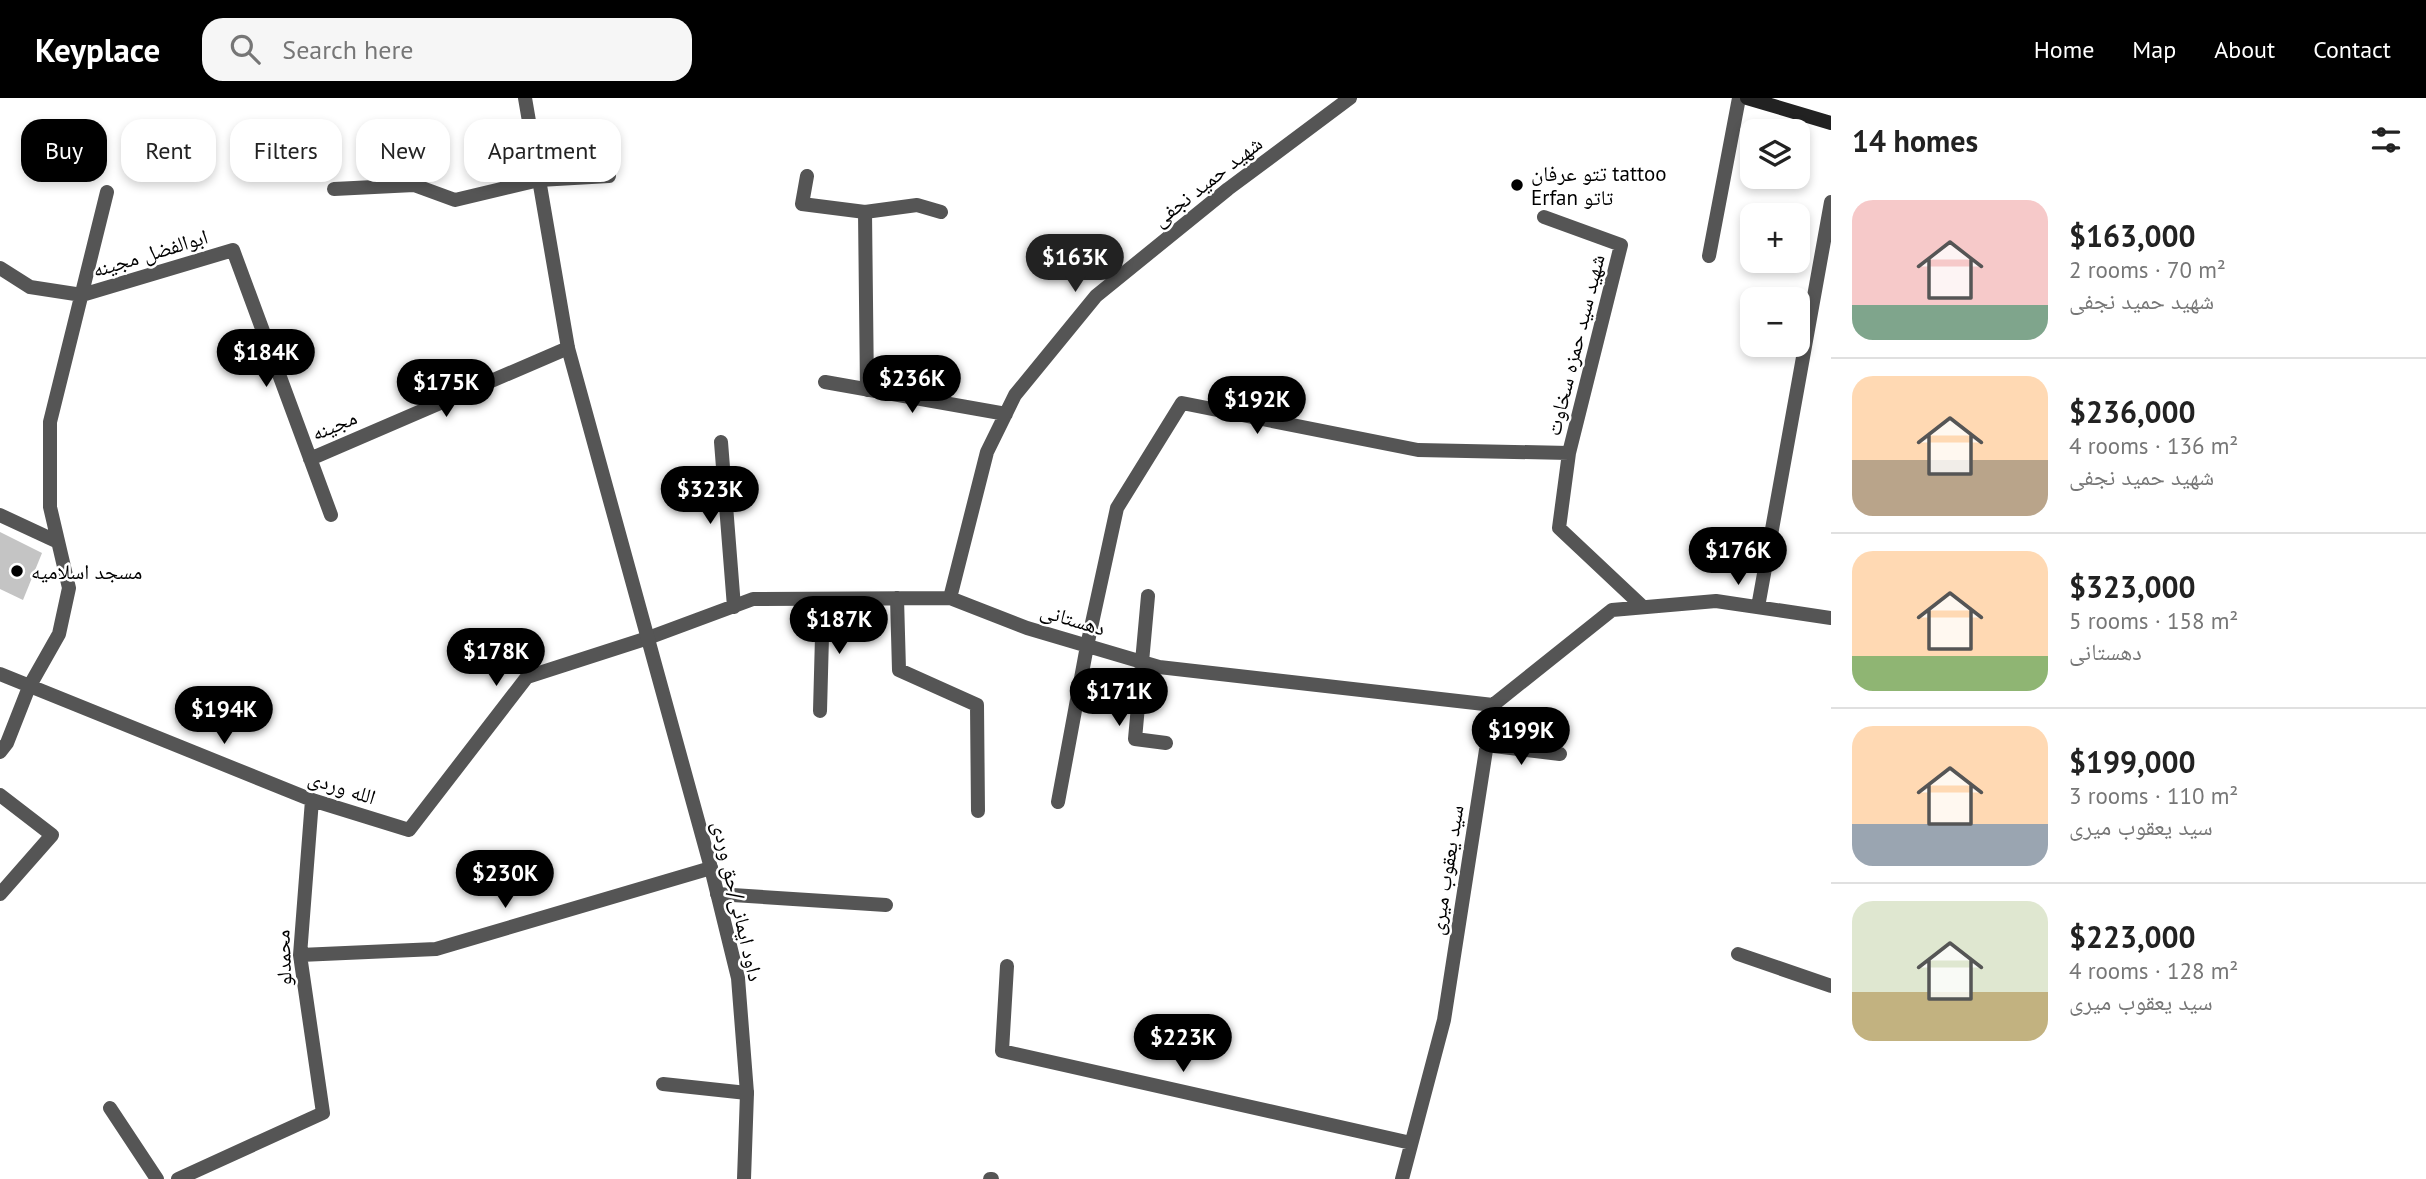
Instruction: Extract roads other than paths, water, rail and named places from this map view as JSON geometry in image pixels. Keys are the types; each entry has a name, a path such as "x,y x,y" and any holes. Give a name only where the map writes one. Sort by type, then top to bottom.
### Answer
{"main road":[{"path":"1746,98 1831,123"}],"street":[{"name":"داود ایمانی/حق وردی","path":"526,98 529,119"},
{"name":"شهید حمید نجفی","path":"950,598 987,452 1015,396 1096,296 1228,189 1350,98"},
{"path":"1709,256 1739,98"},
{"path":"807,176 802,204 865,212 917,205 942,212"},
{"path":"334,189 414,185 455,201 531,182"},
{"name":"داود ایمانی/حق وردی","path":"539,182 568,348 649,638 738,978 747,1093 744,1179"},
{"path":"0,752 7,743 29,687 59,634 68,588 50,507 50,422 107,191"},
{"path":"1758,607 1831,202"},
{"path":"865,212 867,390"},
{"name":"شهید سید حمزه سخاوت","path":"1544,217 1621,245 1569,453 1559,528 1643,607"},
{"name":"ابوالفضل مجینه","path":"0,268 30,287 82,295 233,250 310,458"},
{"name":"مجینه","path":"310,458 568,348"},
{"path":"825,382 1006,414"},
{"name":"شهید سید حمزه سخاوت","path":"1087,646 1117,508 1182,403 1418,450 1569,453"},
{"path":"721,442 734,607"},
{"path":"310,458 331,515"},
{"path":"0,516 58,542"},
{"path":"1148,596 1135,739 1166,743"},
{"path":"897,598 899,670 977,705 978,811"},
{"name":"دهستانی","path":"409,830 527,677 649,638 753,599 950,598 1027,628 1159,667 1493,705"},
{"path":"820,711 823,599"},
{"path":"1493,705 1612,610 1716,601 1831,618"},
{"path":"1058,802 1087,646"},
{"name":"الله وردی","path":"0,674 312,800 409,830"},
{"name":"سید یعقوب میری","path":"1402,1179 1444,1020 1493,705"},
{"path":"1486,746 1560,754"},
{"path":"0,794 52,835 0,894"},
{"name":"محمدلو","path":"204,1174 323,1113 300,955 312,800"},
{"path":"300,955 436,949 711,868"},
{"path":"717,894 886,905"},
{"path":"1738,954 1831,986"},
{"path":"1007,966 1002,1051 1411,1143"},
{"path":"663,1084 747,1093"},
{"path":"110,1108 157,1179"},
{"path":"178,1179 204,1174"}],"place":[{"name":"تتو عرفان tattoo Erfan تاتو","path":"1517,185"},
{"name":"مسجد اسلامیه","path":"17,571"}]}
